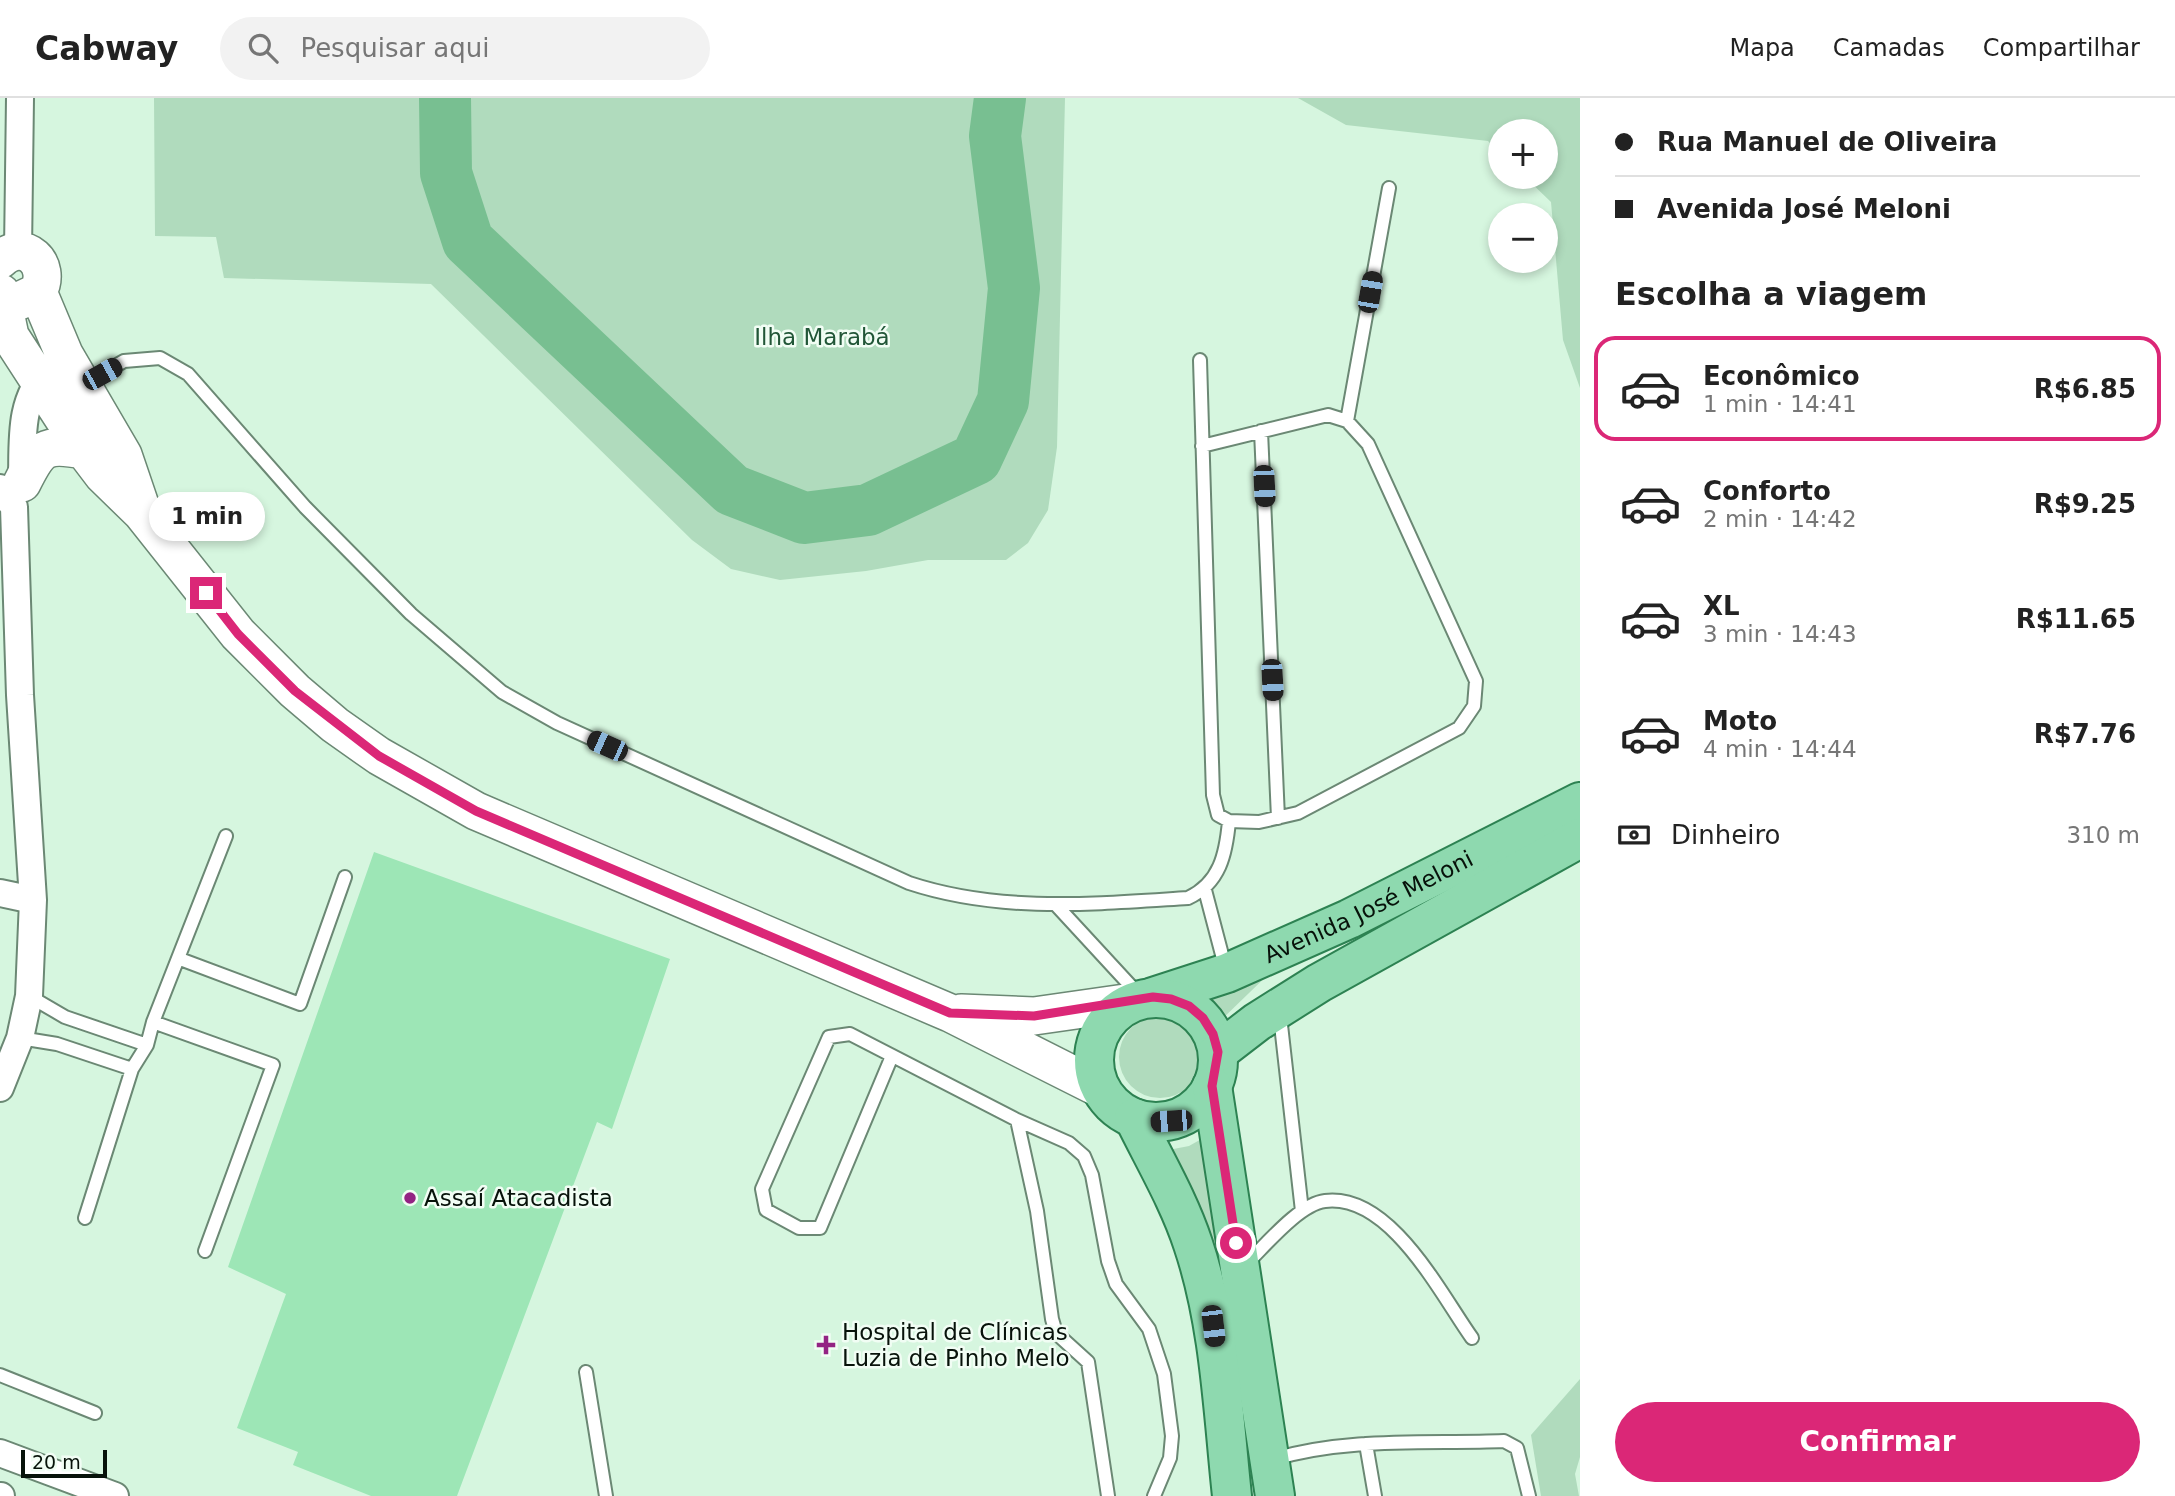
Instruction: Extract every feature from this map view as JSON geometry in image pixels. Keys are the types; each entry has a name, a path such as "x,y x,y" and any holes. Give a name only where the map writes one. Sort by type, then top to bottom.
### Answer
{"main road":[{"name":"Avenida José Meloni","path":"1142,999 1227,974 1349,919 1580,802"},
{"name":"Avenida José Meloni","path":"1215,1069 1279,1008 1580,838"},
{"path":"1215,1069 1202,1101 1171,1121 1152,1122 1121,1112 1101,1089 1094,1069 1094,1048 1101,1029 1114,1013 1142,999 1180,1002 1203,1018 1213,1034 1240,1269 1273,1478"},
{"path":"1135,1118 1193,1241 1204,1282 1213,1326 1232,1496"}],"street":[{"path":"20,98 4,268 10,336 84,450 103,475 142,513"},
{"path":"4,268 15,301 32,297 38,292 80,386 123,456 142,513"},
{"path":"0,1088 20,1038 29,996 33,900 20,695 8,563 12,492 25,409 38,380 64,354"},
{"path":"12,492 45,448 58,446 84,450"},
{"name":"Avenida José Meloni","path":"142,513 238,634 295,691 379,756 476,811 950,1013 1101,1089"},
{"path":"0,893 33,900"},
{"name":"Avenida José Meloni","path":"950,1013 1034,1016 1142,999"},
{"path":"0,1453 115,1496"}],"lane":[{"path":"1347,421 1389,188"},
{"path":"80,386 124,362 136,360 160,358 188,374 305,507 411,614 502,692 557,723 909,883 949,897 1057,906 1188,898 1205,890 1218,870 1227,847 1229,821"},
{"path":"1200,360 1202,446 1213,794 1218,816 1229,821 1259,822 1298,813 1459,728 1474,706 1476,681 1368,444 1347,421 1328,415 1202,446"},
{"path":"1261,431 1278,818"},
{"path":"85,1218 132,1069 147,1045 153,1022 226,836"},
{"path":"180,958 300,1004 345,877"},
{"path":"1205,890 1227,974"},
{"path":"1057,906 1142,999"},
{"path":"29,996 65,1017 147,1045"},
{"path":"1279,1008 1302,1211"},
{"path":"153,1022 273,1065 205,1251"},
{"path":"892,1056 820,1228 799,1228 766,1210 762,1189 829,1037 850,1034 1017,1120 1069,1143 1084,1156 1092,1175 1108,1261 1116,1284 1149,1329 1157,1348 1172,1436 1167,1471 1154,1496"},
{"path":"20,1038 57,1044 132,1069"},
{"path":"1017,1120 1037,1211 1052,1319 1056,1333 1087,1362 1108,1496"},
{"path":"1240,1269 1302,1211 1324,1201 1348,1203 1380,1216 1402,1238 1472,1338"},
{"path":"586,1372 606,1496"},
{"path":"0,1375 95,1413"},
{"path":"1273,1478 1307,1449 1366,1444 1509,1442 1517,1448 1529,1496"},
{"path":"1366,1444 1375,1496"}],"green space":[{"name":"Ilha Marabá","path":"154,98 1065,98 1057,447 1048,510 1028,543 1006,560 928,560 866,571 780,580 731,569 692,540 431,284 224,278 216,237 155,236"},
{"path":"1298,98 1580,98 1580,388 1563,340 1557,273 1558,203 1551,203 1537,189 1558,189 1558,119 1488,119 1488,141 1346,125"},
{"path":"1279,964 1217,1024 1204,996"},
{"path":"1160,1016 1176,1019 1189,1028 1198,1041 1201,1057 1198,1073 1189,1086 1176,1095 1160,1098 1144,1095 1131,1086 1122,1073 1119,1057 1122,1041 1131,1028 1144,1019"},
{"path":"1205,1137 1221,1260 1215,1262 1158,1152 1189,1146"},
{"path":"1580,1379 1580,1457 1575,1474 1579,1496 1541,1496 1531,1435"}],"building":[{"name":"Assaí Atacadista","path":"374,852 670,959 612,1129 597,1122 457,1496 371,1496 293,1465 298,1452 237,1428 286,1294 228,1267"}],"waterway":[{"path":"445,98 446,173 468,241 732,490 804,518 868,510 976,459 1003,401 1014,288 995,136 1000,98"}],"place":[{"name":"Assaí Atacadista","path":"410,1198"},
{"name":"Hospital de Clínicas Luzia de Pinho Melo","path":"826,1345"}],"route":[{"path":"206,593 238,634 295,691 335,725 379,756 476,811 950,1013 1034,1016 1153,997 1171,999 1189,1006 1203,1018 1213,1034 1218,1052 1217,1070 1212,1086 1236,1243"}]}
